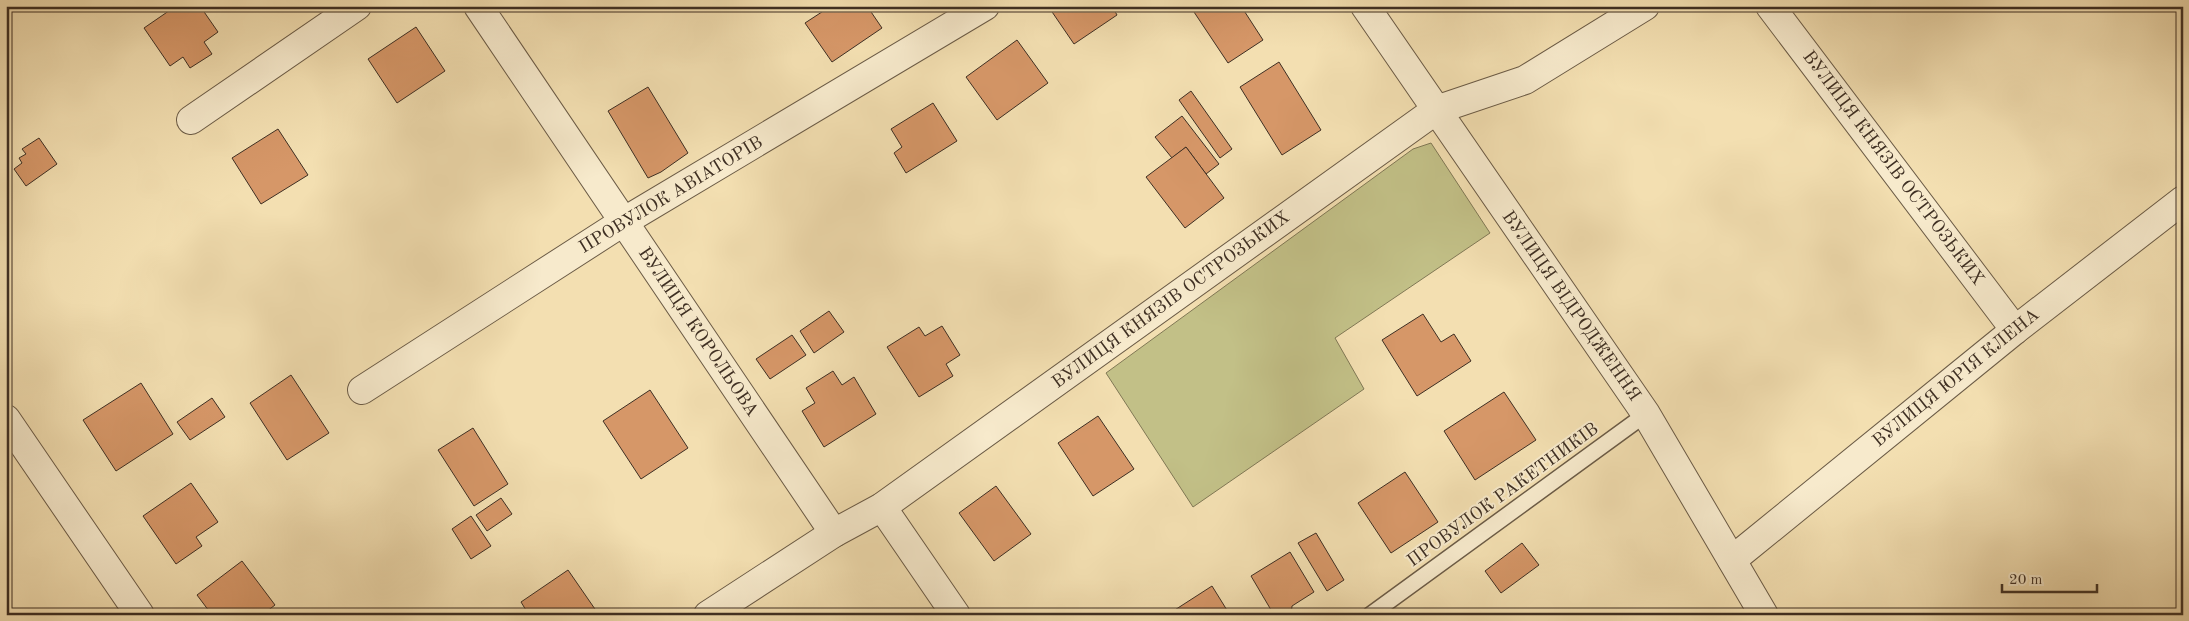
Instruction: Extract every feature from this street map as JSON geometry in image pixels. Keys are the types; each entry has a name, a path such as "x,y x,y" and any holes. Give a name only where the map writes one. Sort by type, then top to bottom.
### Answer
{"street":[{"path":"191,120 357,6"},
{"name":"ВУЛИЦЯ КОРОЛЬОВА","path":"478,6 834,533"},
{"name":"ПРОВУЛОК АВІАТОРІВ","path":"362,390 623,222 985,6"},
{"name":"ВУЛИЦЯ ВІДРОДЖЕННЯ","path":"1365,6 1646,414 1764,615"},
{"name":"ВУЛИЦЯ КНЯЗІВ ОСТРОЗЬКИХ","path":"708,615 834,533 882,507 1436,110 1524,80 1645,6"},
{"name":"ВУЛИЦЯ КНЯЗІВ ОСТРОЗЬКИХ","path":"1770,6 2015,330"},
{"name":"ВУЛИЦЯ ЮРІЯ КЛЕНА","path":"1732,560 2015,330 2183,200"},
{"path":"6,420 14,449 140,615"},
{"path":"882,507 956,615"}],"lane":[{"name":"ПРОВУЛОК РАКЕТНИКІВ","path":"1380,612 1646,414"}],"shaded area":[{"path":"1431,143 1490,233 1335,338 1364,389 1193,507 1106,373 1413,149"}],"building":[{"path":"176,6 200,6 218,32 204,42 212,54 190,68 183,57 170,66 144,28"},
{"path":"831,6 867,6 882,28 832,62 805,23"},
{"path":"1048,6 1112,6 1117,15 1074,44"},
{"path":"1190,6 1241,6 1263,40 1228,63"},
{"path":"416,27 445,71 397,103 368,59"},
{"path":"1017,40 1048,83 997,120 966,77"},
{"path":"1279,62 1321,130 1282,155 1240,87"},
{"path":"648,87 688,153 661,172 648,178 608,111"},
{"path":"1191,91 1232,149 1220,158 1179,100"},
{"path":"933,103 957,141 906,173 894,153 902,147 891,129"},
{"path":"1182,116 1219,164 1206,174 1186,147 1172,158 1155,137"},
{"path":"278,129 308,175 261,204 232,158"},
{"path":"39,138 57,164 26,186 14,169 22,163 19,158 26,154 22,149"},
{"path":"1186,147 1224,198 1185,228 1146,177"},
{"path":"829,311 844,332 814,353 800,331"},
{"path":"1423,314 1441,342 1454,334 1471,361 1417,396 1382,340"},
{"path":"942,326 960,355 946,364 953,376 919,397 887,347 919,327 925,336"},
{"path":"792,335 806,355 770,379 756,359"},
{"path":"833,371 842,385 854,377 876,414 824,447 802,411 815,403 806,388"},
{"path":"291,375 329,433 287,460 250,403"},
{"path":"141,383 173,434 116,471 83,420"},
{"path":"650,390 688,448 641,479 603,421"},
{"path":"1504,392 1536,440 1475,480 1444,431"},
{"path":"212,398 225,417 190,440 177,422"},
{"path":"1098,416 1134,469 1093,496 1058,443"},
{"path":"473,428 508,484 474,506 438,450"},
{"path":"1405,472 1438,522 1391,553 1358,503"},
{"path":"191,483 218,522 196,537 202,546 176,564 143,516"},
{"path":"996,486 1031,534 994,561 959,513"},
{"path":"501,498 512,514 487,531 476,515"},
{"path":"471,516 491,546 471,559 452,529"},
{"path":"1316,533 1344,580 1327,591 1298,543"},
{"path":"1522,543 1539,565 1501,593 1485,571"},
{"path":"1290,552 1314,592 1292,606 1291,615 1274,615 1251,576"},
{"path":"242,561 275,605 262,615 212,615 197,595"},
{"path":"568,570 597,612 592,615 529,615 521,602"},
{"path":"1212,586 1230,615 1167,615"}]}
